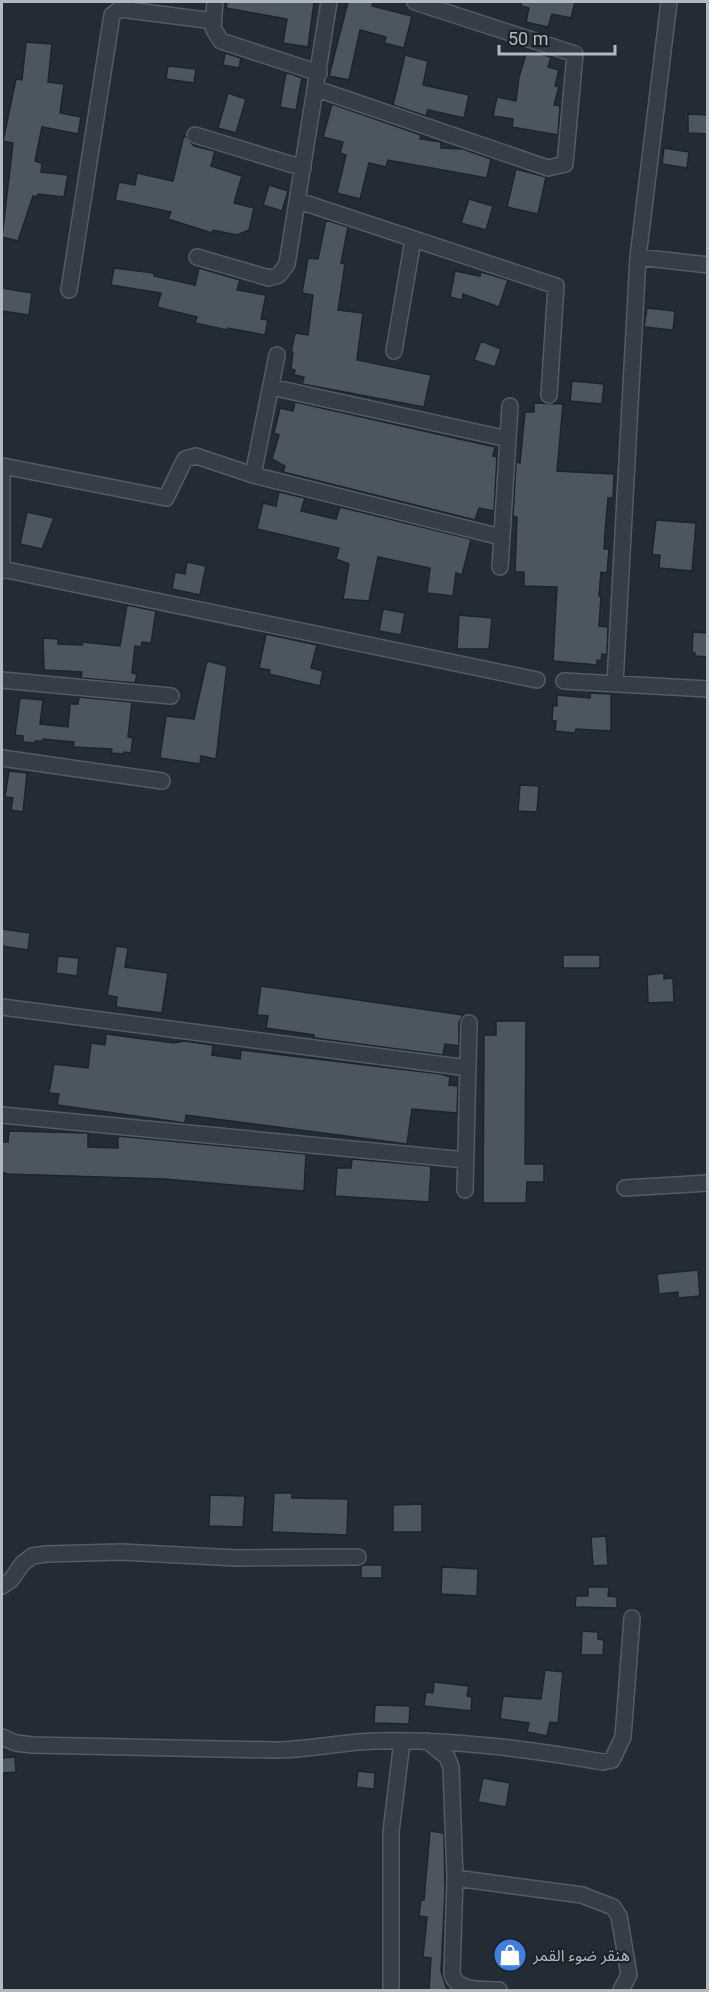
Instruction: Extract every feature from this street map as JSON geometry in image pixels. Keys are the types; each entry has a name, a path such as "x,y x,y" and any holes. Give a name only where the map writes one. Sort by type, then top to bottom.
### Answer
{"street":[{"path":"215,2 213,28 221,40 319,73"},
{"path":"197,256 269,278 279,275 287,264 317,89 329,2"},
{"path":"317,89 548,168 565,164 575,54 415,2"},
{"path":"615,682 638,257 669,2"},
{"path":"69,290 112,15 120,9 214,21"},
{"path":"195,135 303,168"},
{"path":"299,201 556,286 549,395"},
{"path":"394,351 413,240"},
{"path":"638,257 708,265"},
{"path":"253,475 277,355"},
{"path":"271,387 508,439"},
{"path":"500,567 510,406"},
{"path":"501,537 253,475 189,456 185,459 170,495 158,498 2,466 2,570 537,680"},
{"path":"2,680 171,696"},
{"path":"564,681 615,682 708,689"},
{"path":"2,758 162,781"},
{"path":"2,1007 468,1068"},
{"path":"465,1190 469,1023"},
{"path":"2,1115 466,1160"},
{"path":"626,1188 708,1183"},
{"path":"2,1586 11,1580 22,1564 32,1556 46,1554 121,1552 237,1558 358,1557"},
{"path":"2,1737 32,1745 274,1750 427,1741 468,1743 603,1762 612,1760 623,1737 632,1618"},
{"path":"427,1741 447,1757 451,1767 455,1878 452,1974 454,1981 460,1987 499,1990"},
{"path":"391,1990 391,1832 402,1742"},
{"path":"455,1878 582,1895 612,1907 619,1916 629,1975 621,1990"}],"building":[{"path":"227,2 314,2 308,47 283,43 287,19 226,8"},
{"path":"348,2 373,2 372,6 412,16 404,48 384,43 386,37 360,30 349,80 329,76"},
{"path":"521,2 575,2 571,18 552,14 548,27 526,22 529,8 521,6"},
{"path":"26,42 52,44 48,82 64,84 60,113 81,117 78,134 42,127 35,161 42,163 41,172 68,175 64,197 38,194 37,197 33,196 18,241 2,237 13,143 3,141 16,79 22,80"},
{"path":"533,52 551,57 548,67 559,70 555,86 559,87 554,105 560,106 558,135 512,127 513,119 493,116 497,97 516,101 519,77 526,54 531,55"},
{"path":"225,53 241,58 239,68 223,65"},
{"path":"405,55 428,61 423,85 469,95 464,118 428,110 426,116 393,105"},
{"path":"168,66 196,69 194,83 166,79"},
{"path":"286,72 302,78 296,110 280,107"},
{"path":"228,93 246,99 236,133 218,128"},
{"path":"332,104 421,135 420,139 441,142 441,148 463,149 491,159 487,178 388,160 386,167 369,163 360,199 337,193 346,155 340,153 343,142 323,137"},
{"path":"688,114 708,115 708,134 688,133"},
{"path":"184,135 194,146 215,151 211,166 242,176 234,203 254,208 249,230 237,235 213,230 212,233 168,219 171,212 115,200 119,182 135,185 137,173 173,181"},
{"path":"664,148 689,152 687,168 662,164"},
{"path":"516,169 546,177 538,214 507,207"},
{"path":"269,185 288,191 282,211 263,205"},
{"path":"469,199 493,206 486,230 461,223"},
{"path":"326,220 348,227 341,263 345,264 338,310 363,313 357,360 431,375 424,407 302,384 304,377 294,375 295,370 291,369 293,352 291,352 295,333 308,335 313,295 302,293 308,258 318,259"},
{"path":"114,268 154,273 154,276 195,285 199,268 240,280 237,290 266,295 261,319 268,320 265,335 195,323 197,317 157,307 161,293 111,285"},
{"path":"455,271 480,276 481,272 508,280 499,307 463,294 462,300 450,297"},
{"path":"2,288 32,293 29,315 2,311"},
{"path":"647,308 675,311 673,330 644,327"},
{"path":"481,341 501,349 495,367 474,360"},
{"path":"572,381 604,384 602,404 570,401"},
{"path":"295,402 495,447 493,456 497,457 494,511 479,508 475,520 283,472 285,466 272,459 279,435 274,433 280,408 293,411"},
{"path":"534,403 563,404 557,471 614,474 613,498 608,498 605,532 604,549 609,549 607,573 601,572 599,596 601,596 599,626 608,627 607,655 602,654 601,661 597,660 597,665 553,661 557,587 524,586 524,572 515,572 517,517 513,516 516,462 520,463 525,412 534,412"},
{"path":"279,492 305,498 301,511 336,519 340,507 471,539 462,575 456,573 453,596 427,593 430,568 378,557 369,601 343,599 349,564 336,559 339,548 257,529 263,503 276,506"},
{"path":"27,512 54,518 42,549 20,544"},
{"path":"656,520 696,523 692,571 659,568 660,555 652,555"},
{"path":"187,562 206,566 200,595 172,589 175,572 185,574"},
{"path":"127,605 156,611 151,643 142,642 141,647 135,646 132,673 137,674 135,683 81,678 82,672 44,670 43,638 58,639 58,644 82,645 83,642 120,646"},
{"path":"383,609 405,613 401,635 379,631"},
{"path":"459,615 492,618 489,649 457,649"},
{"path":"693,632 708,633 708,657 695,656 692,652"},
{"path":"266,634 317,645 311,668 323,671 320,686 269,674 270,670 259,668"},
{"path":"207,661 227,666 216,759 201,756 200,764 160,758 166,716 194,719"},
{"path":"590,693 611,694 611,731 576,729 575,733 555,731 556,721 552,721 553,705 557,706 557,695 590,698"},
{"path":"79,697 132,702 128,737 133,738 131,753 111,753 112,749 73,747 74,742 43,739 35,743 23,742 23,736 15,735 20,698 43,700 40,724 68,727 70,704 78,704"},
{"path":"9,771 27,773 23,812 11,810 13,798 5,797"},
{"path":"520,785 539,786 537,812 518,811"},
{"path":"2,929 30,933 28,950 2,946"},
{"path":"116,946 128,948 125,967 168,973 162,1013 116,1007 117,997 107,995"},
{"path":"563,955 600,955 600,968 563,968"},
{"path":"58,956 79,958 77,976 56,973"},
{"path":"664,973 664,979 673,978 674,1002 648,1003 647,975"},
{"path":"261,986 463,1015 459,1023 459,1046 445,1044 443,1055 314,1038 314,1035 266,1028 268,1016 257,1015"},
{"path":"496,1021 526,1021 525,1164 544,1164 544,1182 527,1182 526,1203 483,1203 484,1035 496,1035"},
{"path":"106,1034 174,1043 184,1041 213,1045 212,1055 240,1059 241,1050 441,1074 450,1077 449,1085 458,1086 457,1113 412,1109 407,1144 186,1115 185,1123 57,1105 59,1094 49,1093 54,1064 88,1068 91,1043 105,1045"},
{"path":"9,1131 88,1133 88,1147 118,1148 118,1136 306,1154 304,1191 164,1179 7,1174 2,1172 2,1142 8,1142"},
{"path":"352,1159 431,1166 429,1202 335,1196 337,1168 351,1168"},
{"path":"698,1270 700,1296 678,1298 678,1292 659,1294 657,1274"},
{"path":"274,1493 292,1493 292,1498 348,1499 347,1535 272,1532"},
{"path":"210,1495 245,1496 243,1527 209,1526"},
{"path":"422,1504 422,1532 393,1532 393,1505"},
{"path":"606,1536 608,1565 593,1566 591,1537"},
{"path":"382,1565 382,1578 361,1578 361,1566"},
{"path":"442,1567 478,1569 477,1596 441,1594"},
{"path":"588,1587 609,1587 608,1596 617,1597 617,1608 575,1607 576,1596 588,1596"},
{"path":"582,1631 598,1632 598,1639 604,1640 603,1655 581,1655"},
{"path":"545,1670 563,1672 558,1723 550,1722 547,1736 527,1732 529,1723 500,1719 503,1696 541,1699"},
{"path":"434,1682 469,1686 467,1696 472,1697 471,1711 424,1706 426,1692 433,1693"},
{"path":"375,1705 410,1706 409,1724 374,1723"},
{"path":"15,1757 16,1772 2,1773 2,1758"},
{"path":"358,1771 375,1773 374,1789 356,1787"},
{"path":"483,1778 510,1783 506,1807 478,1802"},
{"path":"430,1831 444,1833 445,1891 441,1971 447,1990 429,1990 431,1958 423,1957 427,1917 419,1916 421,1900 424,1900"}],"place":[{"name":"هنقر ضوء القمر","path":"510,1955"}]}
